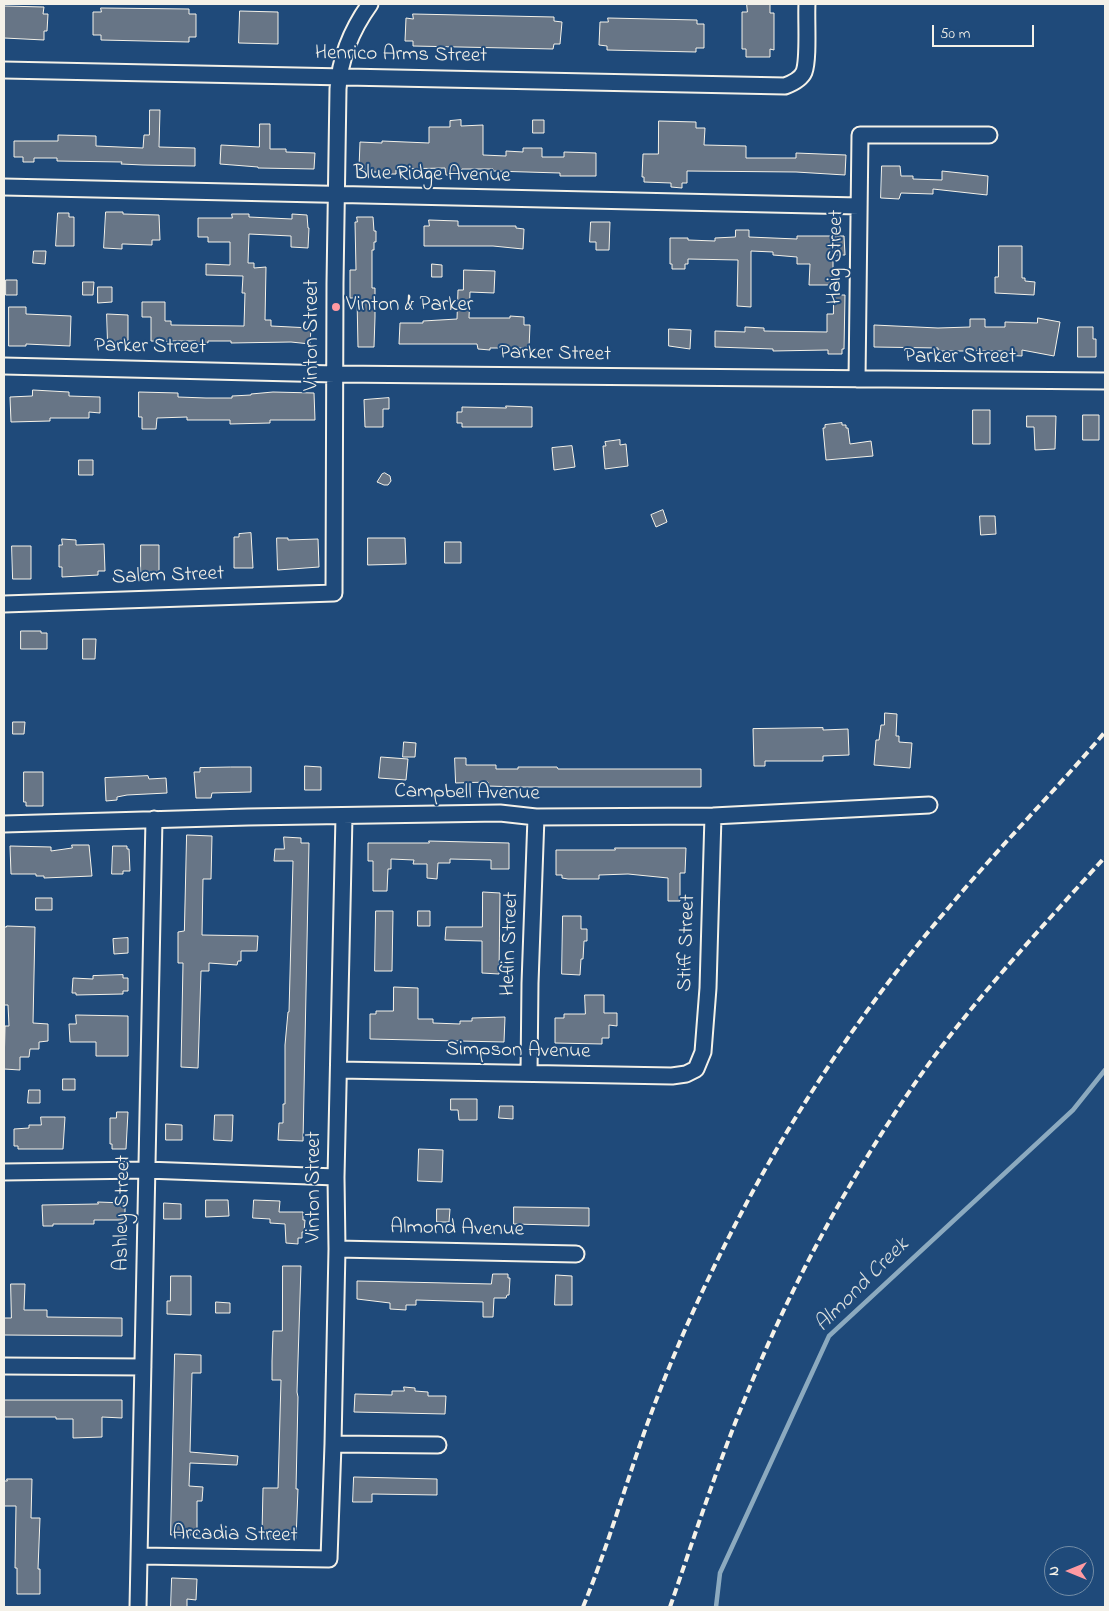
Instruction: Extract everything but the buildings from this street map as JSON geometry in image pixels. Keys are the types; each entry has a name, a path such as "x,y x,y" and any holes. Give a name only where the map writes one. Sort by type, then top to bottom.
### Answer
{"street":[{"name":"Vinton Street","path":"334,593 339,77 340,65 352,34 370,4"},
{"name":"Henrico Arms Street","path":"4,70 785,86 796,80 804,71 806,60 807,4"},
{"name":"Haig Street","path":"857,379 860,135 989,135"},
{"name":"Blue Ridge Avenue","path":"4,187 859,206"},
{"name":"Parker Street","path":"4,366 335,374 1105,381"},
{"name":"Salem Street","path":"4,604 334,593"},
{"name":"Campbell Avenue","path":"4,824 154,819 500,813 536,816 713,816 929,804"},
{"name":"Vinton Street","path":"328,1559 333,1444 337,1249 336,1177 344,816"},
{"name":"Heflin Street","path":"529,1073 536,816"},
{"name":"Stiff Street","path":"696,1069 703,1052 708,988 713,816"},
{"name":"Ashley Street","path":"138,1607 154,819"},
{"name":"Simpson Avenue","path":"339,1070 672,1076 686,1074 696,1069"},
{"path":"4,1172 146,1170 336,1177"},
{"name":"Almond Avenue","path":"337,1249 576,1254"},
{"path":"4,1366 143,1367"},
{"path":"333,1444 438,1445"},
{"name":"Arcadia Street","path":"140,1556 328,1559"}],"waterway":[{"name":"Almond Creek","path":"716,1607 720,1573 829,1336 1073,1110 1105,1070"}],"railway":[{"path":"583,1607 653,1409 696,1304 734,1227 781,1142 860,1020 919,943 969,884 1105,732"},
{"path":"670,1607 719,1467 751,1384 801,1274 839,1204 925,1068 999,975 1105,857"}],"place":[{"name":"Vinton & Parker","path":"336,307"}]}
